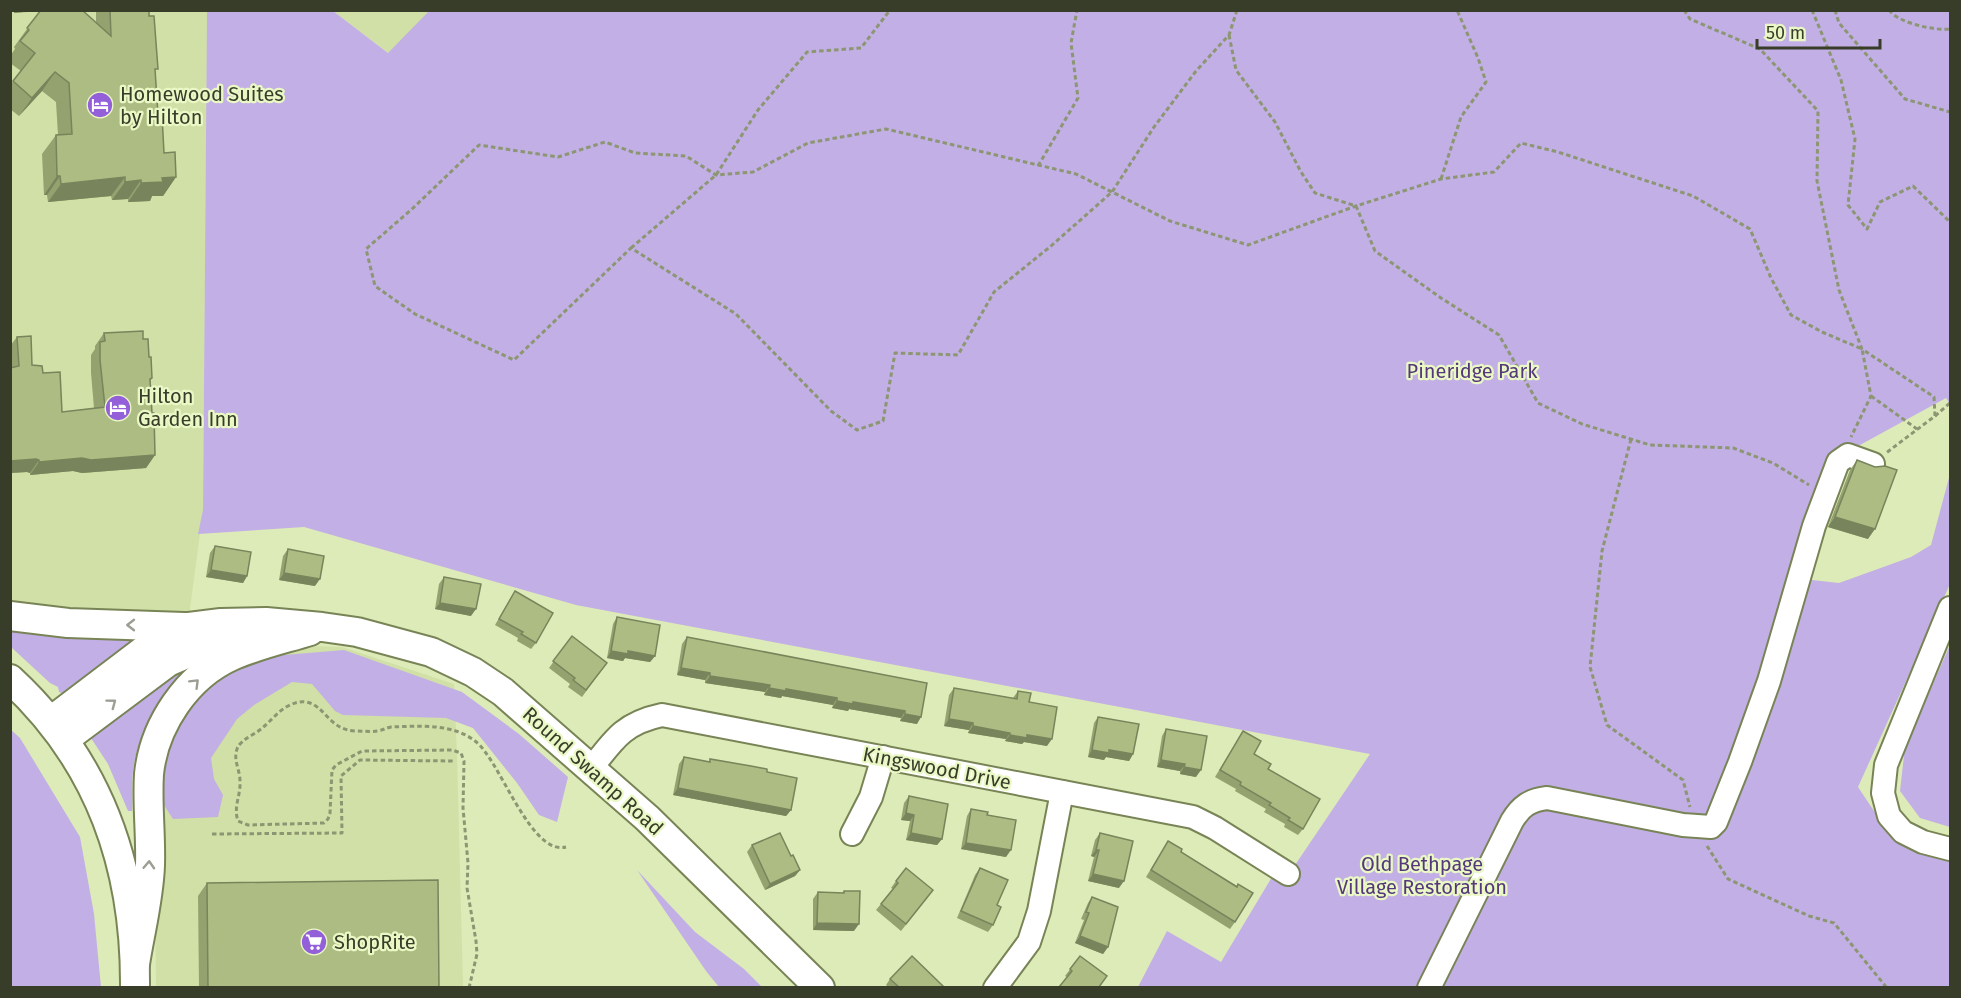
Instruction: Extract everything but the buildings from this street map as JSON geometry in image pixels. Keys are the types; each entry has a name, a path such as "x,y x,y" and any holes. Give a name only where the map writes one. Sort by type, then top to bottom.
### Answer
{"main road":[{"path":"10,616 68,622 189,627"},
{"name":"Round Swamp Road","path":"58,730 141,653 164,638 189,627 221,623 266,622 357,632 407,645 453,661 503,692 647,818 820,987"},
{"path":"135,976 150,867 150,772 154,749 169,715 192,684 220,663 249,649 322,627"},
{"name":"Round Swamp Road","path":"58,730 158,668 187,653 241,638 322,627"},
{"path":"10,679 58,730 95,793 114,840 130,902 135,976"}],"street":[{"path":"1429,987 1512,821 1520,808 1534,799 1547,798 1695,826 1711,826 1716,822 1769,681 1814,526 1838,462 1848,455 1873,464"},
{"path":"1950,608 1886,765 1883,793 1889,816 1903,832 1923,842 1950,849"},
{"name":"Kingswood Drive","path":"591,769 623,730 643,719 662,715 1193,817 1215,828 1288,874"},
{"path":"852,834 871,796 883,757"},
{"path":"995,987 1029,942 1036,922 1062,792"}],"path":[{"path":"890,10 861,48 807,52 758,110 716,175 631,248 514,360 415,314 375,286 366,249 479,145 558,157 605,142 635,153 686,156 716,175 753,172 808,143 886,129 1076,174 1170,221 1248,245 1441,178 1494,172 1521,142 1693,196 1750,229 1771,278 1791,315 1822,332 1862,349 1934,397 1935,416"},
{"path":"1038,166 1078,98 1071,43 1077,10"},
{"path":"631,248 736,314 831,411 857,430 883,421 895,353 958,355 994,292 1112,192 1154,126 1196,71 1229,35 1237,10"},
{"path":"1441,178 1461,117 1486,82 1457,10"},
{"path":"1684,10 1690,19 1760,49 1818,111 1817,181 1839,290 1862,349 1871,396 1838,462"},
{"path":"1812,10 1841,80 1855,139 1848,206 1867,229 1880,202 1913,186 1950,222"},
{"path":"1835,10 1839,23 1905,99 1950,112"},
{"path":"1889,10 1894,18 1940,30 1950,29"},
{"path":"1229,35 1236,70 1275,122 1301,172 1315,193 1356,206 1375,251 1441,298 1499,335 1538,403 1582,424 1650,445 1733,448 1773,463 1826,496"},
{"path":"1871,396 1917,429"},
{"path":"1873,464 1950,403"},
{"path":"1631,439 1602,551 1590,667 1607,725 1683,780 1695,826 1728,879 1809,916 1834,923 1887,987"},
{"path":"469,987 477,954 467,888 468,863 463,808 464,761 462,753 452,750 355,753 332,770 330,813 324,823 248,825 238,821 236,815 240,781 236,758 239,745 259,731 283,709 299,702 318,707 329,720 352,731 373,731 391,727 442,728 459,731 483,747 522,815 534,831 554,846 566,847"},
{"path":"212,834 342,833 341,776 360,760 453,761"}],"shaded area":[{"path":"10,11 207,11 203,511 189,616 11,607"},
{"path":"333,11 466,11 406,66"},
{"path":"274,645 342,647 454,684 463,987 156,987 154,772"}],"green space":[{"name":"Pineridge Park","path":"430,10 1950,11 1950,404 1946,398 1849,451 1799,537 1812,580 1839,583 1911,557 1931,545 1950,474 1950,584 1858,787 1886,829 1950,859 1950,987 1138,987 1167,931 1221,962 1278,867 1289,874 1370,754 576,605 304,527 198,534 203,510 207,11 333,11 388,53"},
{"path":"10,627 141,635 64,694 59,692 58,687 50,683 11,647"},
{"path":"1950,645 1950,827 1920,818 1900,791 1905,747"},
{"path":"344,650 462,692 519,734 568,777 557,822 539,815 517,783 473,728 446,718 343,715 335,711 312,684 292,682 254,705 237,719 211,758 214,779 223,795 218,817 173,819 160,799 166,749 194,692 237,659"},
{"path":"193,665 163,699 148,721 133,770 132,811 128,811 108,764 90,733 169,672"},
{"path":"10,729 20,738 80,837 94,914 101,987 11,987"},
{"path":"637,870 695,932 744,969 762,987 719,987"}],"place":[{"name":"Homewood Suites by Hilton","path":"100,105"},
{"name":"Hilton Garden Inn","path":"118,408"},
{"name":"ShopRite","path":"314,942"}],"park label":[{"name":"Old Bethpage Village Restoration","path":"1422,876"}]}
